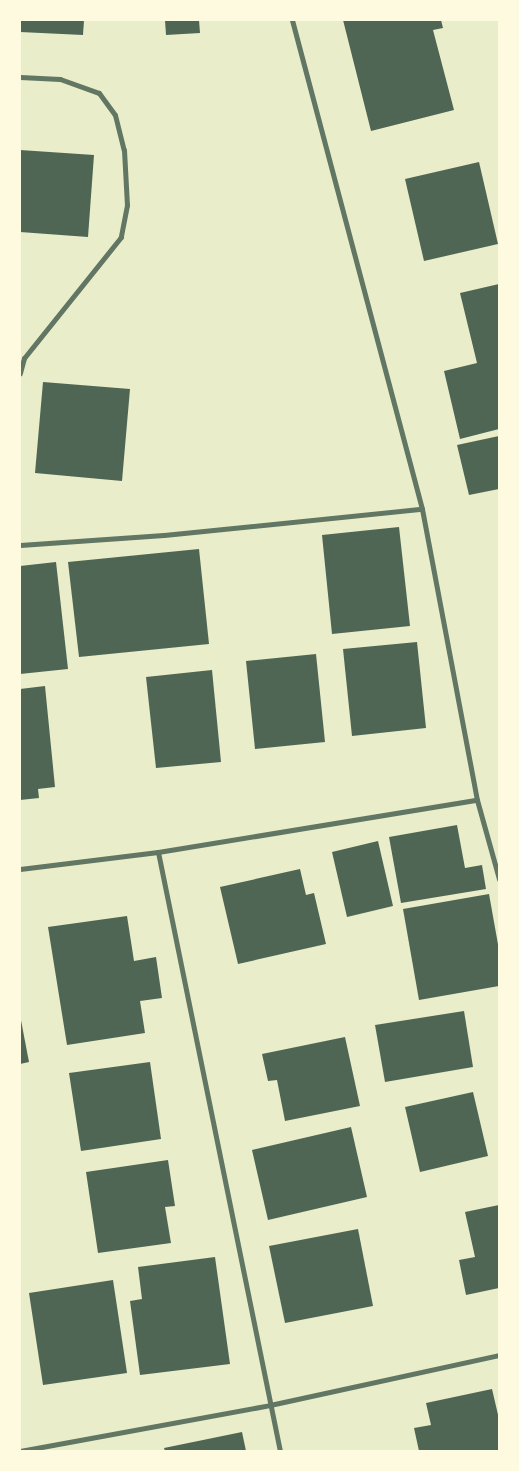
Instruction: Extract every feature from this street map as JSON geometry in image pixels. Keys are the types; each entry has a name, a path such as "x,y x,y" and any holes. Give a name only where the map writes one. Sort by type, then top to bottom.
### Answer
{"street":[{"path":"292,20 422,509 477,800 499,879"},
{"path":"20,76 60,80 99,93 114,115 124,150 127,205 121,237 24,358 20,372"},
{"path":"20,545 164,535 422,509"},
{"path":"20,869 158,852 477,800"},
{"path":"158,852 280,1451"},
{"path":"20,1451 270,1405 499,1355"}],"building":[{"path":"20,20 84,20 83,35 20,32"},
{"path":"165,20 199,20 200,33 166,35"},
{"path":"343,20 441,20 443,28 433,30 454,110 371,131"},
{"path":"20,150 94,155 88,237 20,232"},
{"path":"479,162 498,244 424,261 405,179"},
{"path":"499,284 499,429 460,439 444,371 477,363 460,293"},
{"path":"43,382 130,389 122,481 35,473"},
{"path":"499,436 499,489 469,495 457,445"},
{"path":"399,527 410,626 332,634 322,535"},
{"path":"199,549 209,644 79,657 68,562"},
{"path":"56,562 68,669 20,674 20,566"},
{"path":"417,642 426,728 352,736 343,649"},
{"path":"316,654 325,742 255,749 246,661"},
{"path":"212,670 221,762 156,768 146,677"},
{"path":"45,686 55,787 38,789 39,798 20,800 20,689"},
{"path":"457,825 465,868 482,865 486,889 401,903 389,837"},
{"path":"378,841 393,906 347,917 332,852"},
{"path":"300,869 306,895 314,893 326,944 238,964 220,887"},
{"path":"489,894 499,950 499,986 419,1000 403,909"},
{"path":"127,916 134,961 156,957 162,998 140,1001 145,1033 67,1045 48,927"},
{"path":"464,1011 473,1067 385,1082 375,1025"},
{"path":"20,1015 29,1062 20,1064"},
{"path":"345,1037 360,1106 285,1121 277,1080 268,1081 262,1054"},
{"path":"150,1062 161,1139 81,1151 69,1073"},
{"path":"473,1092 488,1156 420,1172 405,1107"},
{"path":"351,1127 367,1197 268,1220 252,1150"},
{"path":"168,1160 175,1206 165,1207 171,1243 98,1253 86,1172"},
{"path":"499,1205 499,1288 466,1295 459,1260 475,1257 465,1212"},
{"path":"358,1229 373,1306 285,1323 269,1246"},
{"path":"215,1257 230,1364 140,1375 130,1301 142,1299 138,1267"},
{"path":"113,1280 127,1373 43,1385 29,1293"},
{"path":"492,1389 499,1419 499,1451 419,1451 414,1428 431,1425 426,1403"},
{"path":"242,1432 246,1451 165,1451 164,1448"}]}
